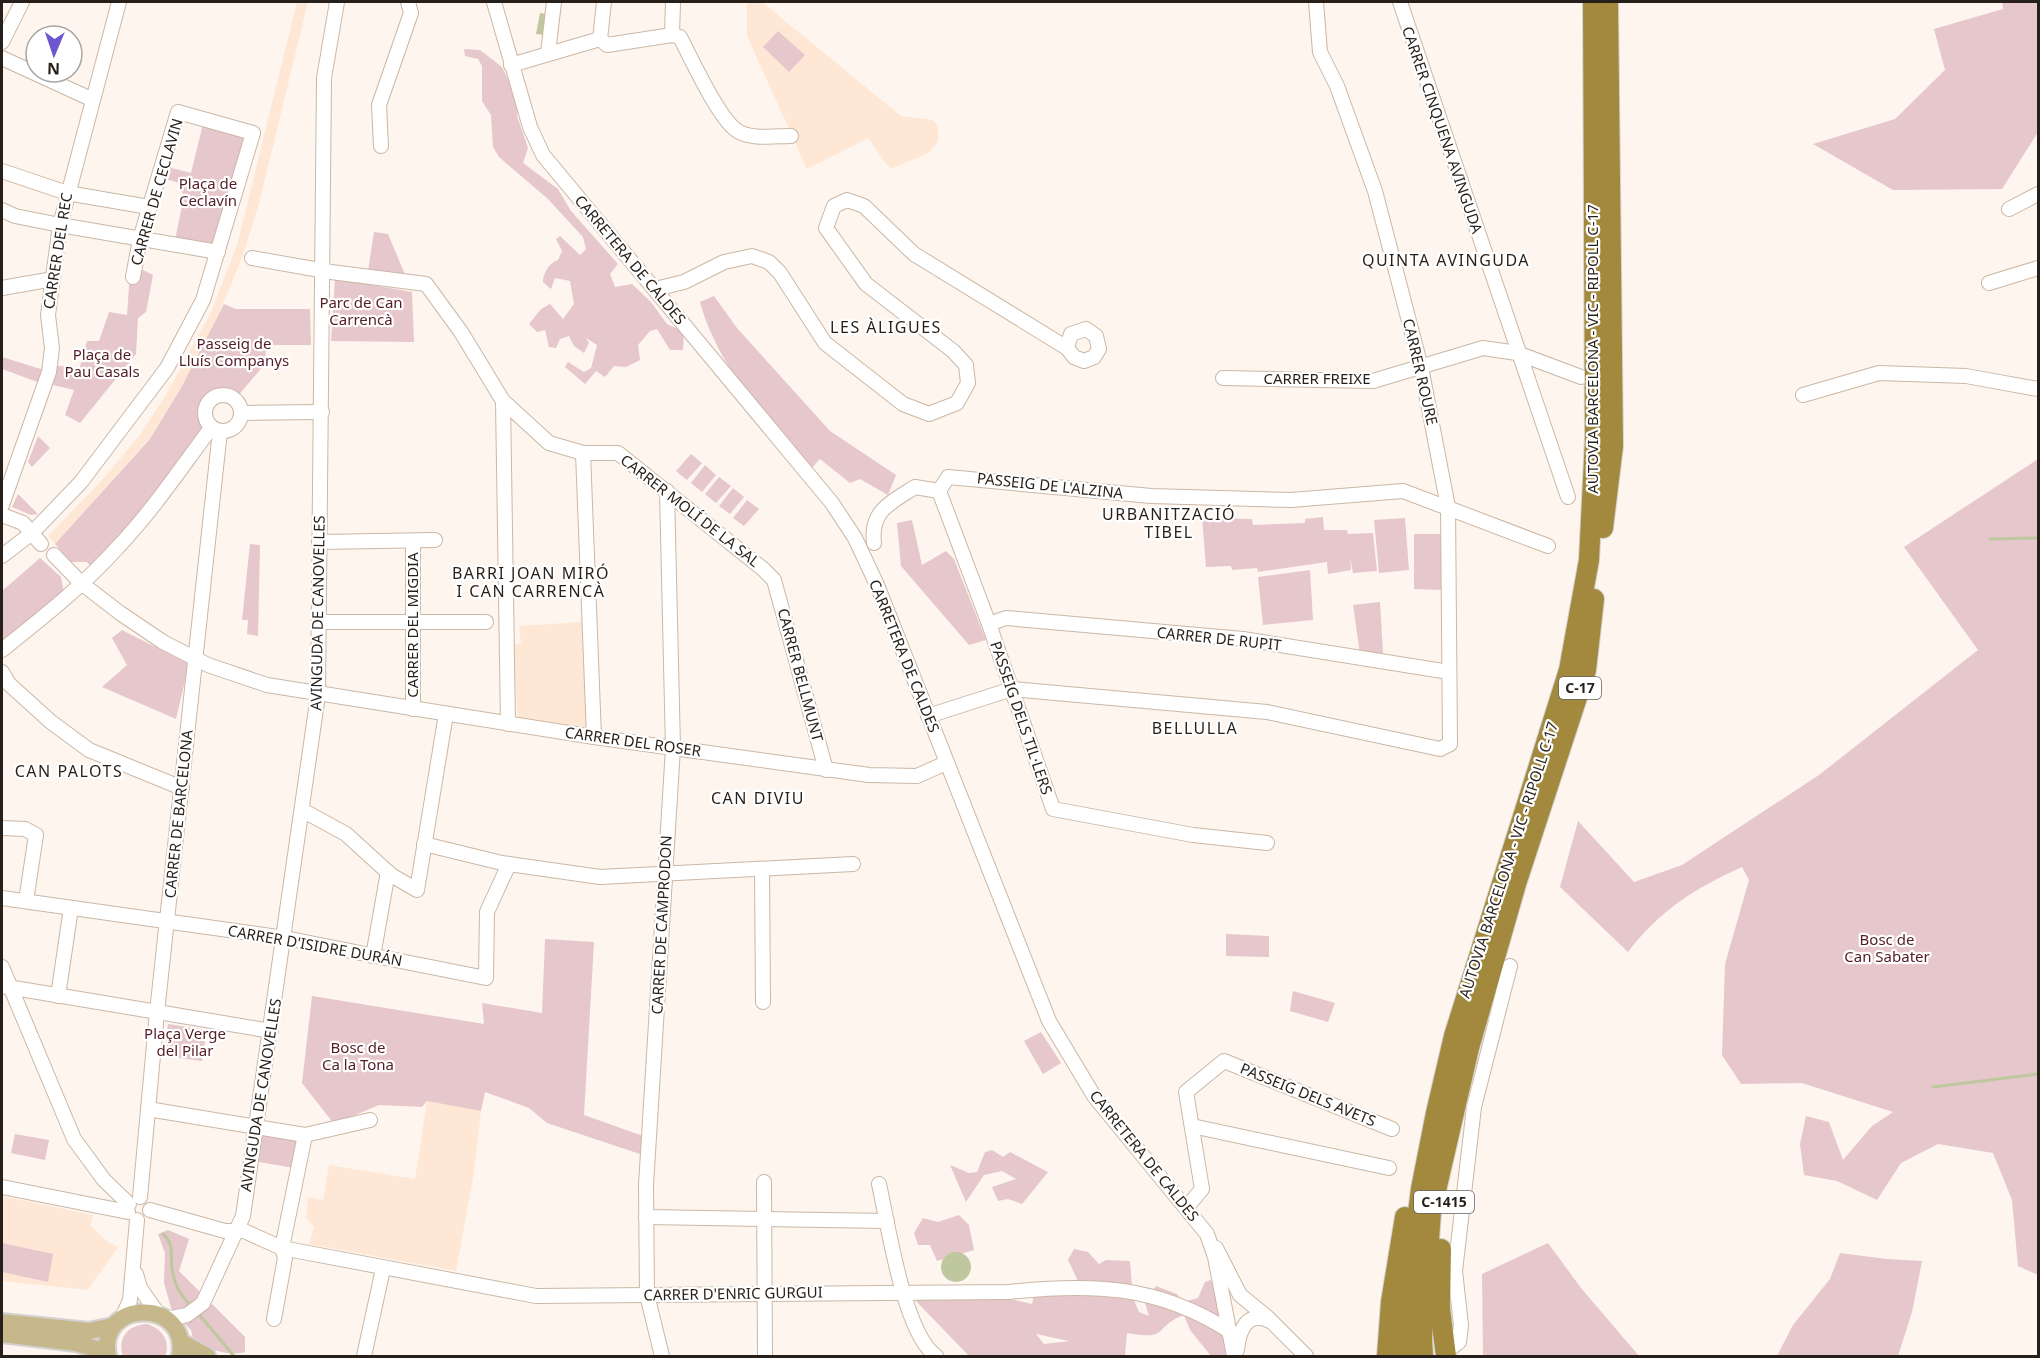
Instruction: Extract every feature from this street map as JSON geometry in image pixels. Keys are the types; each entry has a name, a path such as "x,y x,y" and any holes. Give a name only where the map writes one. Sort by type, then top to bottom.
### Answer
{"highway":[{"path":"1583,2 1594,109"},
{"name":"AUTOVIA BARCELONA - VIC - RIPOLL C-17","path":"1407,1356 1404,1312 1421,1189 1454,1036 1569,670 1589,560 1595,439 1593,2"},
{"name":"AUTOVIA BARCELONA - VIC - RIPOLL C-17","path":"1423,1356 1422,1338 1431,1212 1469,1048 1516,884 1586,670 1612,446 1608,2"},
{"path":"1387,1356 1391,1302 1412,1174 1432,1091 1454,1036"},
{"name":"C-1415","path":"1446,1354 1440,1309 1441,1230 1448,1160 1469,1048"}],"main road":[{"path":"2,1322 89,1332 145,1311 163,1317 175,1329 180,1349 207,1356"},
{"path":"2,1334 76,1343 107,1354 107,1340 118,1322"}],"street":[{"path":"2,42 22,2"},
{"name":"CARRER DEL REC","path":"2,505 49,372 52,348 48,315 60,225 91,99 119,2"},
{"name":"AVINGUDA DE CANOVELLES","path":"163,1317 192,1312 203,1303 243,1216 285,938 318,695 324,78 337,2"},
{"path":"381,146 379,105 411,13 408,2"},
{"name":"CARRETERA DE CALDES","path":"494,2 530,127 543,155 832,504 855,538 876,585 1049,1021 1094,1096 1207,1234 1215,1257 1235,1356"},
{"path":"548,53 554,2"},
{"path":"600,39 604,2"},
{"path":"673,2 676,36 736,131 749,135 791,136"},
{"name":"CARRER ROURE","path":"1012,689 1267,712 1440,749 1450,744 1448,507 1421,367 1375,190 1336,86 1320,52 1316,2"},
{"name":"CARRER CINQUENA AVINGUDA","path":"1400,2 1517,353 1568,497"},
{"path":"600,39 607,45 676,36"},
{"path":"511,65 600,39"},
{"path":"2,58 91,99"},
{"name":"CARRER DE CECLAVIN","path":"133,276 140,239 178,112 253,133 218,252"},
{"path":"2,171 68,193 149,207"},
{"path":"2008,209 2038,194"},
{"path":"655,289 684,282 724,262 752,256 769,261 780,273 825,343 903,404 929,414 957,403 968,383 966,365 953,351 866,284 826,228 834,206 847,200 864,206 914,254 1067,348"},
{"path":"2,210 15,216 60,225 218,252 203,300 167,368 37,539 2,556"},
{"name":"CARRER MOLÍ DE LA SAL","path":"252,258 426,284 461,332 503,401 549,443 583,453 618,453 668,491 774,580"},
{"path":"1989,283 2038,268"},
{"path":"2,288 53,279"},
{"name":"CARRER FREIXE","path":"1223,378 1373,381 1483,348 1517,353 1581,377"},
{"path":"1803,395 1879,373 1966,376 2038,390"},
{"path":"2,650 81,584 119,547 216,429 237,425 241,413 238,404 230,397 214,397 204,412 216,429"},
{"path":"503,401 508,724"},
{"path":"241,413 322,412"},
{"name":"CARRER DE BARCELONA","path":"118,1322 130,1300 134,1266 134,1208 148,1109 197,659 216,429"},
{"path":"583,453 594,737"},
{"name":"PASSEIG DE L'ALZINA","path":"939,491 948,477 1151,496 1292,500 1402,491 1548,546"},
{"path":"874,543 872,527 878,515 892,501 915,487 939,491"},
{"name":"CARRER DE CAMPRODON","path":"662,1356 647,1295 646,1217 673,748 668,491"},
{"name":"PASSEIG DELS TIL·LERS","path":"939,491 989,624 1053,809 1193,836 1267,843"},
{"path":"2,515 22,523 37,539"},
{"path":"319,542 435,540"},
{"name":"CARRER DEL MIGDIA","path":"413,541 413,710"},
{"name":"CARRER DEL ROSER","path":"54,555 81,584 120,614 163,642 197,659 267,685 413,710 826,770 904,777 917,776 946,763"},
{"name":"CARRER BELLMUNT","path":"774,580 826,770"},
{"name":"CARRER DE RUPIT","path":"989,624 1006,618 1243,639 1449,672"},
{"path":"319,622 486,622"},
{"path":"2,672 9,684 89,750 182,788"},
{"path":"928,716 1012,689"},
{"path":"302,810 346,834 388,872 417,890 446,714"},
{"path":"2,828 25,829 36,835 26,901"},
{"path":"424,844 509,864 600,877 852,864"},
{"name":"CARRER D'ISIDRE DURÁN","path":"2,898 285,938 486,978 488,912 509,864"},
{"path":"762,869 763,1002"},
{"path":"373,956 388,872"},
{"path":"58,996 71,908"},
{"path":"1446,1354 1459,1342 1461,1325 1455,1271 1474,1107 1510,966"},
{"path":"2,967 6,987 74,1138 104,1180 134,1208"},
{"path":"6,987 271,1031"},
{"name":"PASSEIG DELS AVETS","path":"1192,1126 1186,1092 1224,1061 1392,1129"},
{"path":"148,1109 305,1135 369,1120"},
{"path":"1187,1207 1202,1189 1192,1126 1389,1168"},
{"path":"274,1319 285,1258 282,1248 305,1135"},
{"path":"764,1182 765,1356"},
{"path":"879,1184 904,1293 917,1335 926,1350 936,1356"},
{"path":"2,1187 134,1208"},
{"name":"CARRER D'ENRIC GURGUI","path":"134,1208 147,1201 150,1210 237,1233 244,1232 282,1248 383,1269 537,1296 1009,1292 1064,1286 1096,1287 1145,1293 1201,1313 1229,1331"},
{"path":"646,1217 887,1221"},
{"path":"1207,1234 1223,1258 1240,1295 1306,1356"},
{"name":"CARRER DE BARCELONA","path":"134,1266 140,1287 163,1317"},
{"path":"364,1356 383,1269"},
{"path":"1224,1304 1227,1297 1240,1295"},
{"path":"1235,1356 1243,1325 1251,1318 1263,1318 1274,1324"}],"shaded area":[{"path":"297,2 308,2 259,204 242,258 219,314 181,388 148,440 55,544 48,536 103,479 140,435 167,393 211,312 237,245"},
{"path":"747,2 762,2 901,116 932,120 938,126 938,141 929,153 890,169 868,138 807,169 747,36"},
{"path":"540,13 547,14 545,35 536,34"},
{"path":"582,622 587,729 518,721 513,645 521,643 519,626"},
{"path":"427,1101 481,1111 474,1172 456,1271 309,1244 314,1227 306,1218 308,1197 323,1200 329,1165 415,1179"},
{"path":"2,1196 93,1215 91,1226 108,1242 118,1247 88,1290 2,1281"},
{"path":"956,1252 962,1253 970,1261 970,1273 962,1281 956,1282 950,1281 942,1273 941,1267 942,1261 950,1253"}],"green space":[{"path":"2002,2 2038,2 2038,132 2002,189 1893,190 1813,144 1895,119 1945,70 1934,29 2003,9"},
{"path":"778,31 805,55 789,72 763,47"},
{"path":"464,49 480,50 502,67 519,103 517,116 528,148 523,163 558,189 571,211 618,264 610,274 615,287 632,284 651,302 667,324 684,332 683,350 670,350 657,329 650,331 638,345 640,360 626,367 614,366 605,377 596,371 585,384 565,367 568,362 584,372 591,368 597,345 586,338 589,343 584,353 574,346 569,336 560,339 556,348 549,347 545,330 537,332 529,324 541,309 550,304 563,319 574,304 570,281 555,278 551,289 543,282 547,269 558,260 562,251 556,239 560,236 580,255 586,249 583,237 548,199 499,157 493,147 491,115 482,101 482,66 478,59 465,56"},
{"name":"Plaça de Ceclavín","path":"203,124 252,138 215,252 174,245 183,201 182,184 166,179 168,167 191,173"},
{"name":"Parc de Can Carrencà","path":"374,232 388,234 406,277 374,273 372,285 412,292 414,342 331,341 335,278 366,284"},
{"name":"Plaça de Pau Casals","path":"132,243 139,268 153,275 146,312 138,318 136,354 80,423 65,415 74,390 53,385 57,366 80,367 87,341 99,341 109,312 127,315"},
{"path":"714,296 737,328 830,431 896,475 888,495 860,479 850,483 820,459 810,470 761,411 731,370 719,349 700,302"},
{"name":"Passeig de Lluís Companys","path":"224,304 236,309 310,309 311,345 266,345 265,364 236,398 229,394 222,394 207,399 202,417 208,427 94,571 87,562 71,562 55,544 149,440 181,388"},
{"path":"2,357 47,371 43,384 2,369"},
{"path":"38,436 50,448 32,467 28,462"},
{"path":"691,454 702,463 687,480 676,471"},
{"name":"Bosc de Can Sabater","path":"2038,459 2038,1275 2018,1266 2012,1200 1993,1153 1938,1144 1901,1163 1877,1200 1837,1181 1804,1175 1800,1144 1806,1116 1829,1122 1843,1160 1872,1126 1893,1112 1802,1083 1741,1084 1722,1055 1725,964 1749,880 1742,867 1709,883 1679,902 1652,924 1628,952 1560,887 1578,821 1634,882 1682,865 1819,775 1978,650 1904,547"},
{"path":"705,465 716,475 702,492 691,483"},
{"path":"719,477 731,486 716,503 705,494"},
{"path":"733,488 744,497 730,514 719,506"},
{"path":"18,494 38,514 31,515 12,507"},
{"path":"747,500 759,509 744,526 733,518"},
{"path":"1323,517 1324,530 1347,530 1348,534 1373,533 1377,571 1353,573 1350,557 1351,570 1328,574 1327,562 1258,572 1257,568 1232,570 1231,566 1206,567 1202,518 1252,519 1253,525 1305,523 1305,519"},
{"path":"1405,518 1409,570 1379,573 1374,520"},
{"path":"912,520 922,565 946,551 954,559 986,640 969,645 901,566 897,523"},
{"path":"1414,534 1442,534 1442,590 1414,589"},
{"path":"250,544 260,545 258,636 247,634 248,620 242,620"},
{"path":"40,558 61,577 64,593 2,641 2,591"},
{"path":"1310,570 1313,620 1263,625 1258,577"},
{"path":"1380,602 1383,653 1360,654 1353,605"},
{"path":"122,630 189,664 176,719 102,687 127,665 112,638"},
{"path":"1226,934 1269,936 1269,957 1226,956"},
{"name":"Bosc de Ca la Tona","path":"545,939 594,942 584,1115 643,1136 640,1154 547,1123 529,1108 485,1092 481,1111 427,1101 422,1107 379,1105 334,1124 302,1083 312,996 484,1024 482,1003 542,1013"},
{"path":"1293,991 1335,1003 1328,1022 1290,1011"},
{"name":"Plaça Verge del Pilar","path":"168,1024 207,1030 202,1061 164,1056"},
{"path":"1041,1032 1061,1063 1043,1074 1024,1041"},
{"path":"261,1132 301,1137 294,1168 259,1162"},
{"path":"15,1134 49,1140 45,1160 11,1153"},
{"path":"992,1150 1003,1157 1010,1152 1048,1172 1022,1204 1008,1199 998,1201 992,1187 1016,1179 1002,1171 984,1175 966,1202 950,1165 969,1173 977,1172 985,1152"},
{"path":"959,1215 969,1225 974,1250 937,1261 930,1245 918,1245 914,1233 923,1218 938,1222"},
{"path":"168,1230 189,1239 179,1271 245,1337 245,1352 226,1353 194,1342 191,1330 172,1311 164,1283 165,1253 158,1234"},
{"path":"2,1243 53,1254 48,1282 2,1272"},
{"path":"1548,1243 1581,1288 1639,1356 1483,1356 1482,1274"},
{"path":"1074,1249 1088,1252 1099,1264 1106,1260 1130,1261 1133,1298 1139,1312 1149,1316 1144,1300 1156,1286 1177,1294 1183,1302 1198,1298 1205,1282 1211,1280 1221,1310 1226,1356 1211,1356 1190,1330 1184,1315 1156,1334 1127,1333 1125,1356 969,1356 912,1297 997,1296 1032,1304 1034,1294 1079,1283 1068,1260","holes":["1036,1334 1070,1341 1044,1344"]},
{"path":"1840,1253 1922,1261 1912,1312 1898,1356 1777,1356 1793,1325 1830,1279"},
{"path":"147,1324 164,1336 167,1345 165,1356 123,1356 123,1338 129,1330"}],"waterway":[{"path":"1990,539 2038,538"},
{"path":"1933,1087 2038,1074"},
{"path":"163,1234 171,1248 174,1279 192,1307"},
{"path":"197,1312 234,1356"}],"district":[{"name":"QUINTA AVINGUDA","path":"1446,260"},
{"name":"LES ÀLIGUES","path":"886,327"},
{"name":"URBANITZACIÓ TIBEL","path":"1169,523"},
{"name":"BARRI JOAN MIRÓ I CAN CARRENCÀ","path":"531,582"},
{"name":"BELLULLA","path":"1195,728"},
{"name":"CAN PALOTS","path":"69,771"},
{"name":"CAN DIVIU","path":"758,798"}]}
